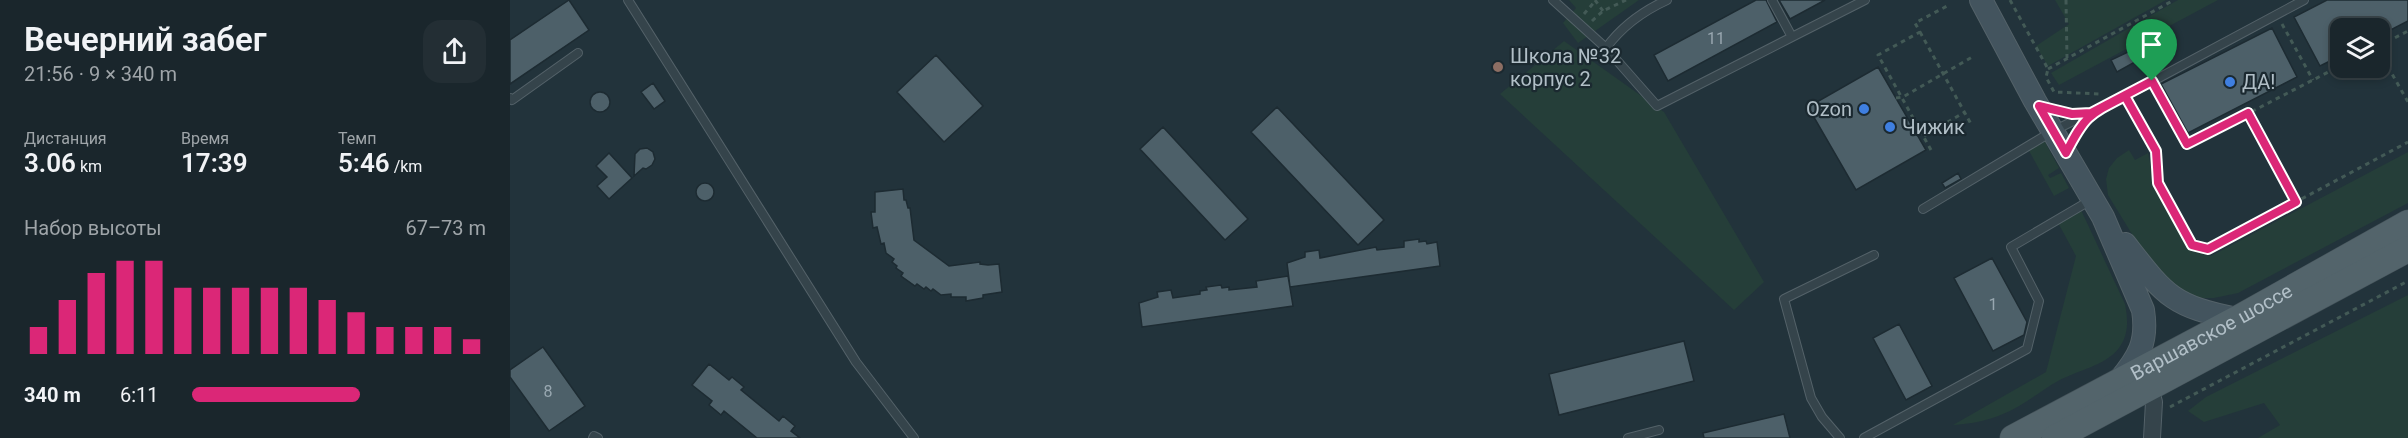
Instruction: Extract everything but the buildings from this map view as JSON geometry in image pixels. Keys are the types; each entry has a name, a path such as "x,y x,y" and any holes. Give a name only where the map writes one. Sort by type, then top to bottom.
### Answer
{"main road":[{"path":"1981,0 2098,208 2134,285 2143,310 2144,341 2137,360 2116,384"},
{"path":"2098,208 2163,291 2175,300 2203,312 2237,319"},
{"name":"Варшавское шоссе","path":"2013,438 2237,319 2408,223"},
{"name":"Варшавское шоссе","path":"2055,438 2408,249"}],"street":[{"path":"2150,387 2155,415 2152,438"}],"lane":[{"path":"628,0 856,362 914,438"},
{"path":"1554,0 1606,48 1657,106 1865,0"},
{"path":"1606,48 1612,39 1641,12 1667,0"},
{"path":"1772,0 1790,38"},
{"path":"1923,209 2053,131 2125,96 2304,0"},
{"path":"510,98 512,100 578,53"},
{"path":"2039,106 2072,114 2091,113"},
{"path":"2066,153 2080,127 2091,113"},
{"path":"1864,438 2027,349 2039,301 2010,247 2098,208"},
{"path":"1840,438 1822,417 1811,398 1784,299 1874,255"},
{"path":"1628,438 1659,430"},
{"path":"593,438 594,436 598,438"}],"path":[{"path":"1595,0 1603,10"},
{"path":"1592,21 1603,10 1626,0"},
{"path":"2010,0 2049,69"},
{"path":"2066,0 2067,59"},
{"path":"2174,0 2049,69 2046,77 2054,92 2125,96 2156,151 2158,183 2192,245 2208,249 2408,142"},
{"path":"1949,5 1915,23 1971,124"},
{"path":"2277,14 2313,80"},
{"path":"2390,40 2408,31"},
{"path":"1920,32 1878,56 1931,150"},
{"path":"1896,98 1903,97 1974,56"},
{"path":"2390,70 2408,102"},
{"path":"2152,81 2187,144 2330,71"},
{"path":"1923,136 1965,112"},
{"path":"2248,113 2296,202"},
{"path":"2155,415 2408,281"}],"green space":[{"path":"1569,0 1639,0 1578,43 1563,23 1576,8"},
{"path":"2055,0 2166,0 2048,66 2036,46 2069,24"},
{"path":"2178,0 2218,0 2059,85 2051,73"},
{"path":"1564,41 1664,112 1764,282 1734,310 1500,94"},
{"path":"2044,140 2059,168 2048,175 2050,178 2061,173 2069,188 2054,196 2028,149"},
{"path":"2129,150 2135,160 2148,153 2154,183 2191,251 2211,256 2408,152 2408,203 2238,293 2214,298 2188,298 2157,275 2108,195 2106,179 2109,168 2117,158"},
{"path":"2081,210 2125,304 2127,327 2122,343 2106,359 2058,381 2010,411 1985,420 1953,425 2046,372 2076,256 2056,219"},
{"path":"2408,295 2408,438 2258,438 2280,425 2264,403 2204,422 2188,411 2206,397"}],"place":[{"name":"Школа №32 корпус 2","path":"1498,67"},
{"name":"ДА!","path":"2230,82"},
{"name":"Ozon","path":"1864,109"},
{"name":"Чижик","path":"1890,127"}],"route":[{"path":"2152,81 2091,113 2072,114 2039,106 2066,153 2080,127 2091,113 2125,96 2156,151 2158,183 2192,245 2208,249 2296,202 2248,113 2187,144 2152,81"}]}
